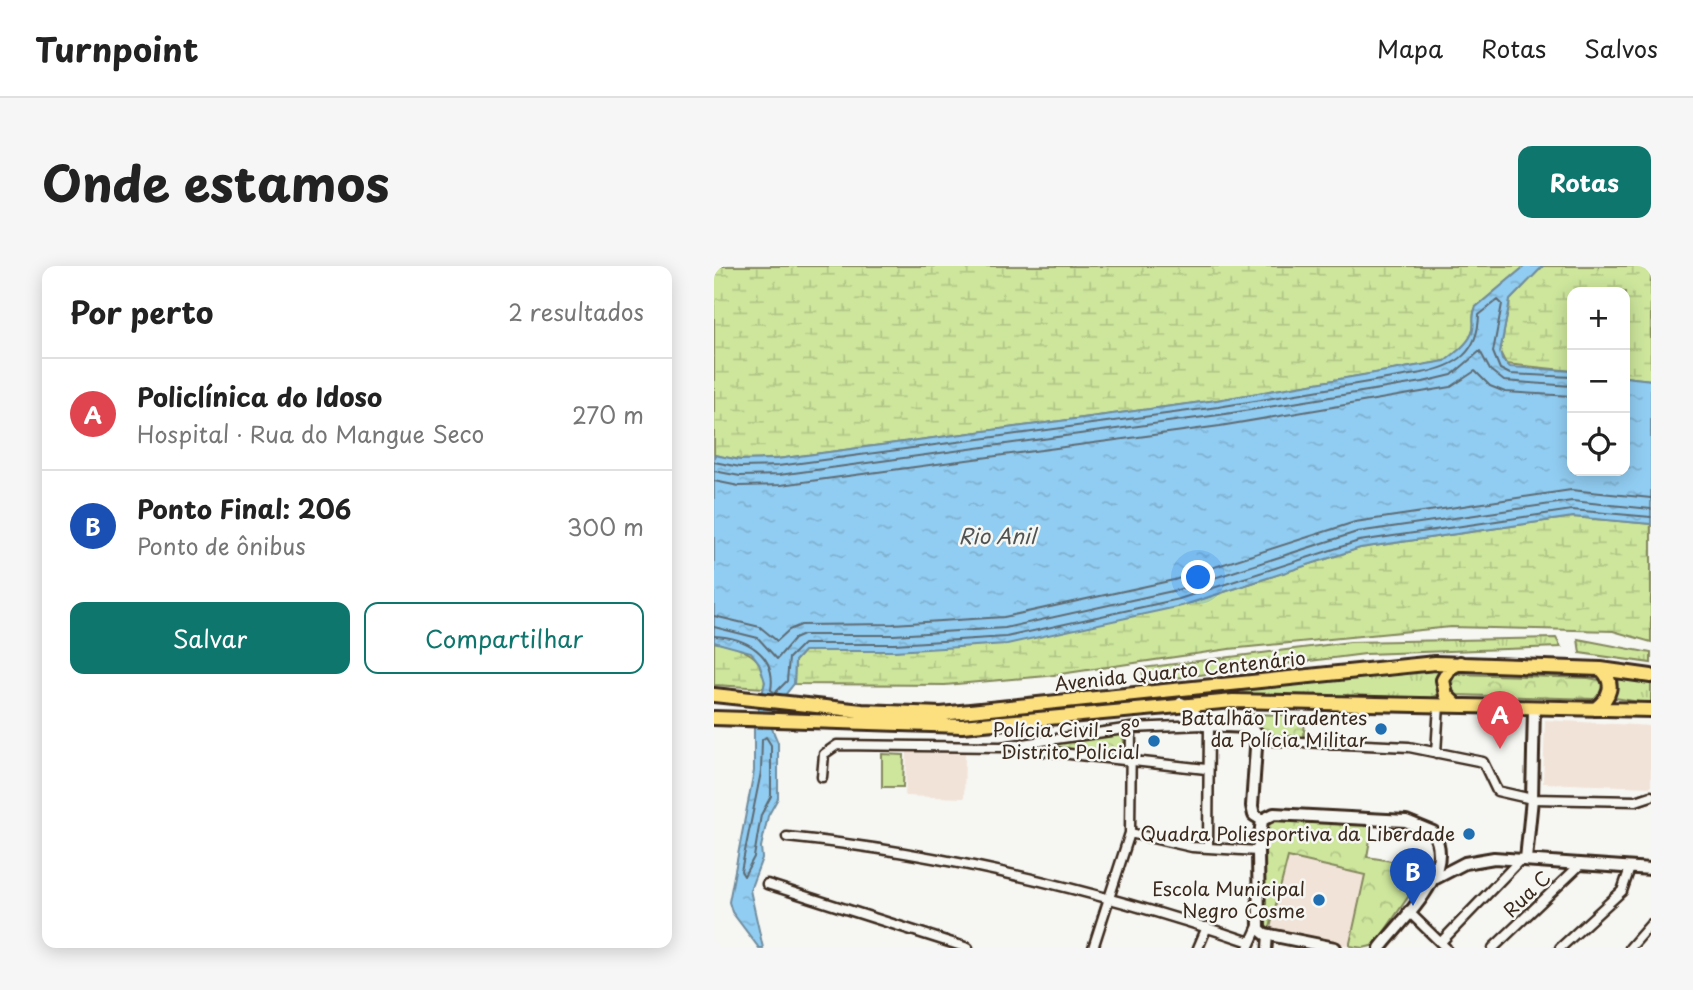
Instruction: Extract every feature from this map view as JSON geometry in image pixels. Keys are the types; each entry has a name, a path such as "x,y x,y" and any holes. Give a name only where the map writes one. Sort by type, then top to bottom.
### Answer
{"main road":[{"name":"Avenida Quarto Centenário","path":"714,695 878,713 968,713 1414,664 1460,663 1601,669 1651,676"},
{"path":"1456,705 1446,695 1443,680 1450,668 1460,663"},
{"path":"1595,709 1604,702 1610,689 1607,675 1601,669"},
{"name":"Avenida Quarto Centenário","path":"714,719 962,726 1206,701 1651,710"}],"street":[{"path":"1206,701 1201,713 1206,725 1208,846"},
{"path":"1181,704 1192,710 1206,725"},
{"path":"1436,753 1438,705"},
{"path":"1408,911 1443,945 1523,859 1532,799 1534,707"},
{"path":"1000,747 1131,728 1206,725 1250,728 1257,733 1259,740 1252,806 1255,815 1262,820"},
{"path":"1093,948 1130,834 1133,758 1131,728"},
{"path":"1259,740 1409,747 1483,762 1497,791 1532,799 1636,801 1651,796"},
{"path":"822,777 824,754 837,745 1000,747 1133,758 1206,769"},
{"path":"1262,820 1274,814 1414,823 1433,832 1439,844 1436,878"},
{"path":"787,837 909,852 1110,897 1207,927 1249,945 1258,926 1258,851 1262,820"},
{"path":"1130,834 1192,847 1258,851"},
{"path":"1380,948 1436,878 1477,860 1523,859 1651,869"},
{"name":"Rua C","path":"1493,948 1581,864"},
{"path":"1560,948 1622,891 1630,868"},
{"path":"767,884 968,948"},
{"path":"1632,947 1651,925"},
{"path":"1258,926 1268,934 1335,948"},
{"path":"1198,948 1207,927"},
{"path":"1390,948 1394,929"},
{"path":"1267,948 1268,934"}],"shaded area":[{"path":"1545,720 1651,726 1651,787 1543,783"},
{"path":"907,752 965,753 964,798 905,796"},
{"name":"Escola Municipal Negro Cosme","path":"1287,857 1366,876 1350,946 1270,928"}],"green space":[{"path":"714,266 1525,266 1476,307 1469,339 1446,361 1217,400 777,459 740,460 714,455"},
{"path":"1543,266 1651,266 1651,380 1630,378 1630,287 1567,287 1567,370 1506,364 1500,352 1510,300"},
{"path":"1573,517 1651,524 1651,642 1613,631 1451,627 1229,649 1047,676 945,685 794,684 795,661 804,651 894,651 1181,606 1360,548"},
{"path":"1556,638 1561,647 1365,654 1144,682 1142,668 1350,642"},
{"path":"1578,639 1651,653 1651,663 1580,653"},
{"path":"714,642 751,654 762,668 764,688 714,685"},
{"path":"1441,671 1437,680 1438,695 1429,699 1225,695 1228,690"},
{"path":"1457,674 1588,678 1600,680 1605,685 1601,698 1596,699 1456,695 1450,692 1447,681"},
{"path":"1613,677 1651,683 1651,704 1615,698"},
{"path":"1253,714 1305,716 1304,738 1266,736 1253,725"},
{"path":"1122,733 1127,754 1034,746"},
{"path":"882,754 904,755 903,787 882,787"},
{"path":"1277,819 1373,823 1367,857 1434,868 1413,890 1375,945 1363,948 1350,946 1350,943 1365,875 1288,857 1270,928 1263,925 1261,864 1265,826"}],"water":[{"name":"Rio Anil","path":"1525,266 1543,266 1510,300 1500,352 1502,360 1510,367 1567,371 1567,476 1630,476 1630,378 1651,380 1651,524 1573,517 1360,548 1181,606 1007,644 894,651 804,651 795,661 794,684 773,710 771,726 778,743 778,798 768,816 761,847 762,858 750,890 763,948 759,948 732,912 729,902 754,771 754,728 765,682 759,663 751,652 714,642 714,455 740,460 777,459 1217,400 1445,361 1469,339 1476,307"}],"place":[{"name":"Batalhão Tiradentes da Polícia Militar","path":"1381,729"},
{"name":"Polícia Civil - 8º Distrito Policial","path":"1154,741"},
{"name":"Policlínica do Idoso","path":"1500,749"},
{"name":"Quadra Poliesportiva da Liberdade","path":"1469,834"},
{"name":"Escola Municipal Negro Cosme","path":"1319,900"},
{"name":"Ponto Final: 206","path":"1413,906"}]}
